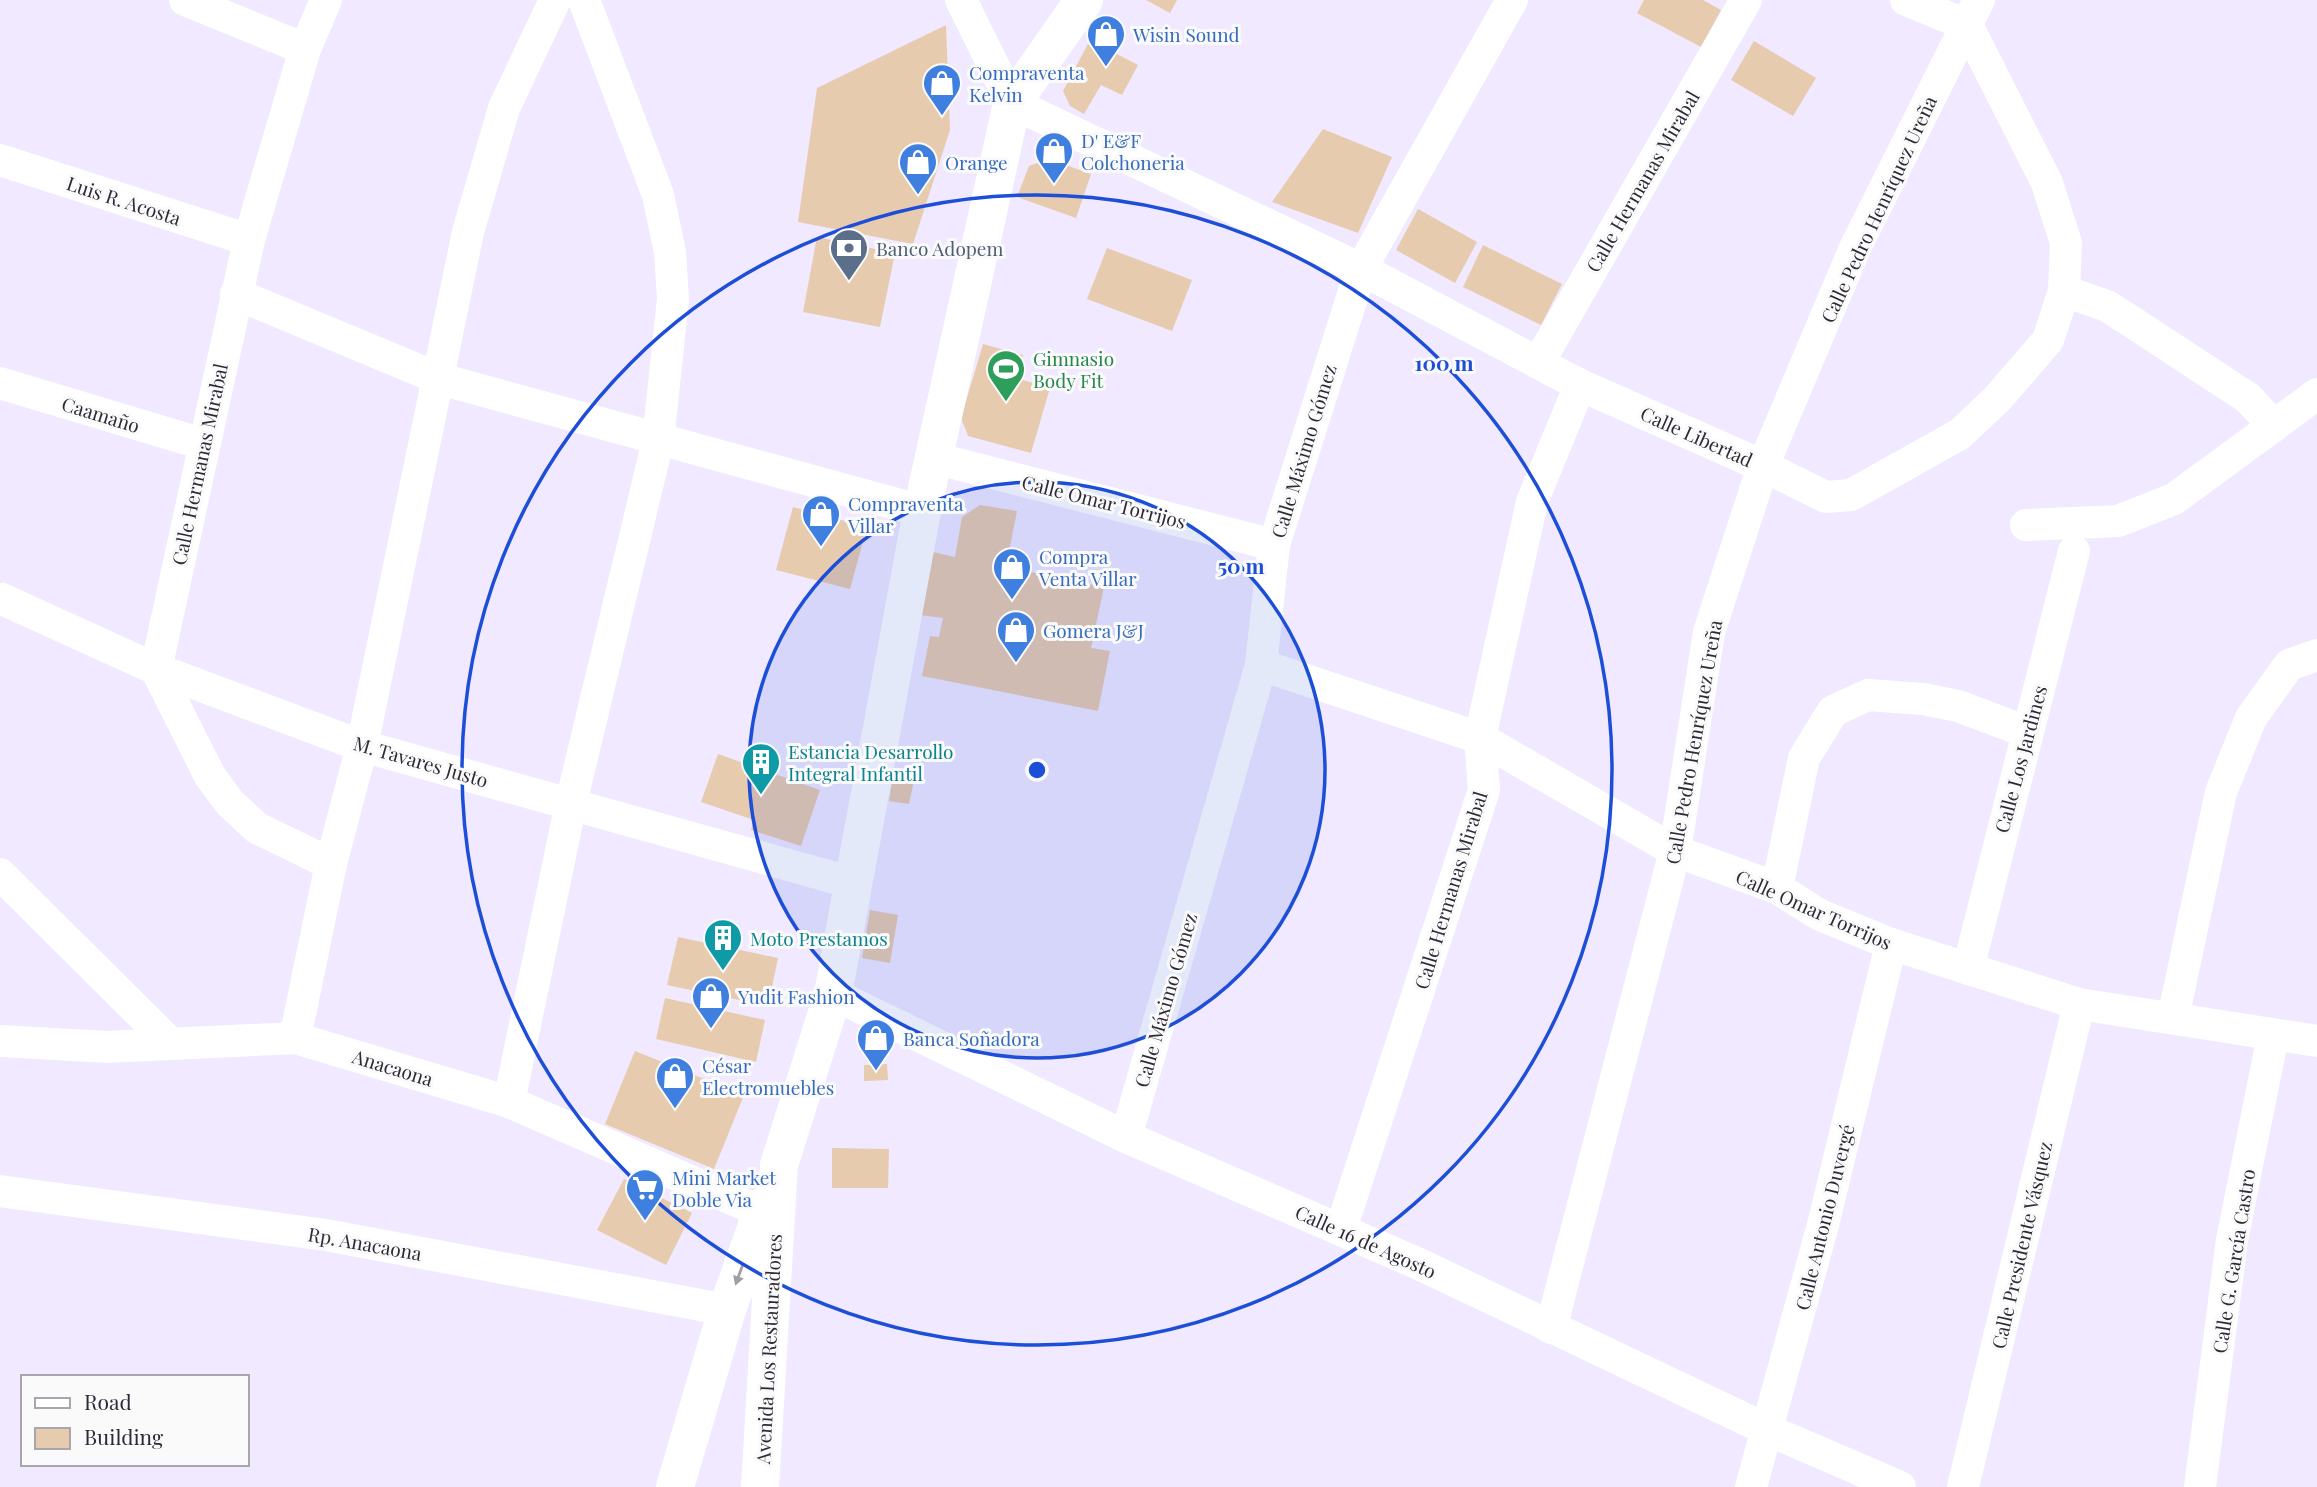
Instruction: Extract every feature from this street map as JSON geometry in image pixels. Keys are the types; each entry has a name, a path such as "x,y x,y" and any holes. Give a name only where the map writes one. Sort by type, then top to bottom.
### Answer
{"street":[{"path":"184,0 305,49"},
{"name":"Calle Hermanas Mirabal","path":"156,669 202,444 249,240 305,49 326,0"},
{"path":"295,1038 331,864 362,746 440,379 468,232 505,108 555,0"},
{"path":"509,1102 571,803 658,441 673,299 670,251 658,195 584,0"},
{"path":"961,0 1012,103"},
{"name":"Avenida Los Restauradores","path":"760,1487 779,1165 832,994 922,511 1012,103 1084,0"},
{"name":"Calle Máximo Gómez","path":"1126,1137 1261,666 1274,545 1361,269 1512,0"},
{"name":"Calle Hermanas Mirabal","path":"1539,362 1746,0"},
{"path":"1906,0 1973,13"},
{"name":"Calle Libertad","path":"1012,103 1361,269 1580,385 1763,466 1826,497 1851,495 1960,434 1997,399 2048,340 2064,291 2066,243 2047,183 1973,13"},
{"name":"Calle Pedro Henríquez Ureña","path":"1551,1328 1675,851 1709,632 1763,466 1855,248 1973,13"},
{"name":"Luis R. Acosta","path":"0,160 249,240"},
{"path":"2064,291 2107,306 2132,322 2248,398 2274,426"},
{"path":"236,294 440,379 658,441 922,511"},
{"name":"Caamaño","path":"0,383 202,444"},
{"name":"Calle Hermanas Mirabal","path":"1341,1229 1484,790 1480,738 1532,502 1580,385"},
{"path":"2026,525 2118,521 2174,499 2317,394"},
{"name":"Calle Omar Torrijos","path":"934,458 1274,545"},
{"name":"Calle Los Jardines","path":"1968,969 2074,551"},
{"name":"M. Tavares Justo","path":"2,599 156,669 362,746 853,883"},
{"path":"2173,1018 2221,792 2250,718 2289,666 2317,655"},
{"name":"Calle Omar Torrijos","path":"1261,666 1480,738 1675,851 1777,888 1820,915 1892,944 2079,1004 2317,1041"},
{"path":"156,669 210,776 229,802 257,828 331,864"},
{"path":"1777,888 1804,758 1833,711 1868,695 1923,699 1958,706 2027,732"},
{"path":"0,874 171,1044"},
{"name":"Calle Antonio Duvergé","path":"1751,1487 1824,1225 1892,944"},
{"name":"Calle 16 de Agosto","path":"832,994 1126,1137 1341,1229 1768,1430 1899,1487"},
{"name":"Calle Presidente Vásquez","path":"1963,1487 2079,1004"},
{"name":"Calle G. García Castro","path":"2200,1487 2232,1240 2273,1035"},
{"name":"Anacaona","path":"0,1041 107,1047 295,1038 509,1102 762,1212"},
{"path":"675,1487 727,1310 779,1165"},
{"name":"Rp. Anacaona","path":"0,1191 327,1235 727,1310"}],"building":[{"path":"1146,0 1177,0 1170,13"},
{"path":"1644,0 1703,0 1721,10 1701,47 1637,13"},
{"path":"946,25 950,130 913,244 798,222 817,88"},
{"name":"Wisin Sound","path":"1090,40 1138,65 1122,95 1101,85 1084,114 1070,106 1063,91"},
{"path":"1754,41 1816,78 1793,116 1731,80"},
{"path":"1323,129 1392,157 1358,233 1272,202"},
{"name":"D' E&F Colchoneria","path":"1049,159 1091,174 1076,218 1017,197 1029,166"},
{"path":"1418,209 1477,242 1455,283 1396,250"},
{"name":"Banco Adopem","path":"817,237 895,253 880,327 803,312"},
{"path":"1483,245 1562,284 1541,325 1463,287"},
{"path":"1107,248 1192,280 1172,331 1087,299"},
{"name":"Gimnasio Body Fit","path":"983,344 1023,355 1016,378 1050,388 1031,453 968,436 961,418"},
{"path":"980,505 1017,511 1006,567 1104,587 1091,648 1110,651 1098,711 922,676 930,636 939,637 943,618 920,615 933,552 955,557 962,517"},
{"name":"Compraventa Villar","path":"793,507 867,527 850,589 776,570"},
{"name":"Estancia Desarrollo Integral Infantil","path":"718,754 820,790 801,846 751,830 754,820 701,802"},
{"path":"893,776 914,780 909,804 889,801"},
{"path":"870,910 898,915 890,963 862,958"},
{"name":"Moto Prestamos","path":"678,937 778,958 768,1006 667,985"},
{"name":"Yudit Fashion","path":"665,998 765,1020 756,1062 656,1039"},
{"name":"César Electromuebles","path":"635,1051 744,1095 714,1169 605,1124"},
{"name":"Banca Soñadora","path":"887,1064 888,1080 864,1081 864,1065"},
{"path":"832,1148 889,1149 888,1188 832,1188"},
{"name":"Mini Market Doble Via","path":"624,1179 692,1213 666,1265 597,1230"}],"place":[{"name":"Wisin Sound","path":"1106,68"},
{"name":"Compraventa Kelvin","path":"942,117"},
{"name":"D' E&F Colchoneria","path":"1054,185"},
{"name":"Orange","path":"918,196"},
{"name":"Banco Adopem","path":"849,282"},
{"name":"Gimnasio Body Fit","path":"1006,403"},
{"name":"Compraventa Villar","path":"821,548"},
{"name":"Compra Venta Villar","path":"1012,601"},
{"name":"Gomera J&J","path":"1016,664"},
{"name":"Estancia Desarrollo Integral Infantil","path":"761,796"},
{"name":"Moto Prestamos","path":"723,972"},
{"name":"Yudit Fashion","path":"711,1030"},
{"name":"Banca Soñadora","path":"876,1072"},
{"name":"César Electromuebles","path":"675,1110"},
{"name":"Mini Market Doble Via","path":"645,1222"}]}
